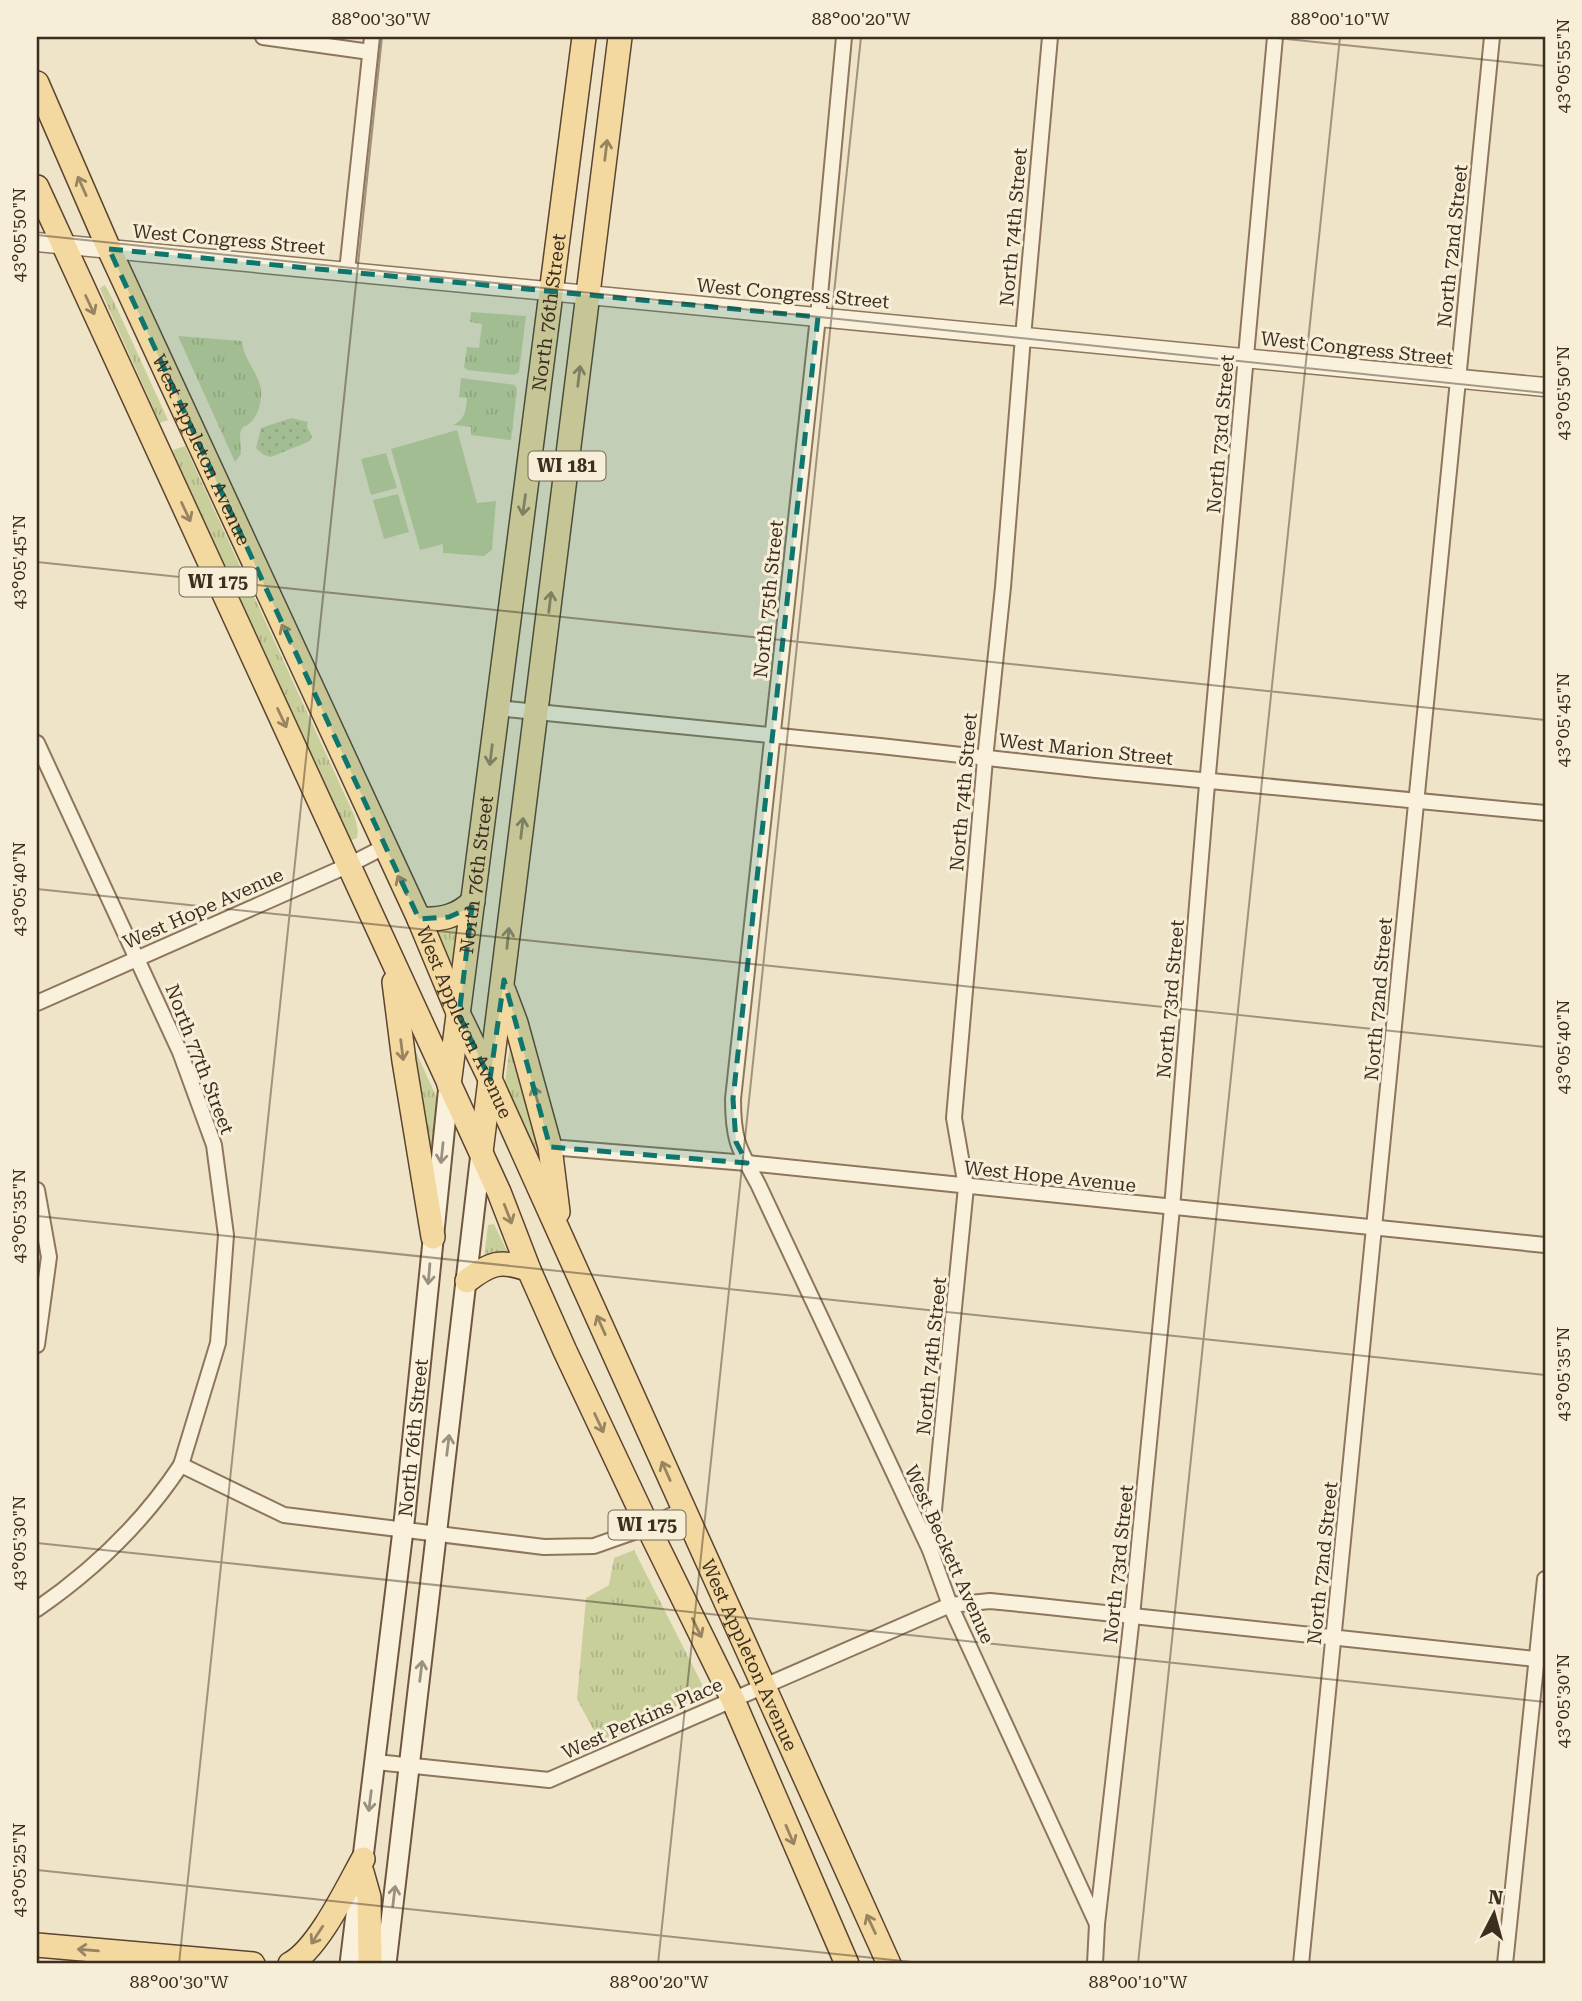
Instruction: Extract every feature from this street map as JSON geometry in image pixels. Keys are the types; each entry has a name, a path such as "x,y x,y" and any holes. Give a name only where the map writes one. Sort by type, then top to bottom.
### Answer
{"main road":[{"name":"North 76th Street","path":"350,1964 403,1529 449,1085 584,37"},
{"name":"North 76th Street","path":"386,1964 481,1153 620,37"},
{"name":"West Appleton Avenue","path":"37,83 109,249 419,919 459,1015 890,1964"},
{"name":"West Appleton Avenue","path":"37,187 499,1192 529,1270 648,1527 733,1700 848,1964"},
{"path":"419,919 449,917 466,909 473,901"},
{"path":"391,958 404,1061 433,1237"},
{"path":"503,987 516,1023 550,1147 561,1236"},
{"path":"467,1281 484,1268 498,1264 529,1270"},
{"path":"290,1964 300,1958 315,1940 363,1865"},
{"path":"363,1865 369,1897 370,1964"},
{"path":"838,1943 863,1964"},
{"path":"37,1945 141,1959 253,1964"}],"street":[{"path":"263,37 371,44 347,271"},
{"name":"North 75th Street","path":"747,1163 736,1142 733,1099 818,317 844,37"},
{"name":"North 74th Street","path":"930,1550 966,1187 954,1118 1050,37"},
{"name":"North 73rd Street","path":"1095,1964 1172,1208 1207,781 1275,37"},
{"name":"North 72nd Street","path":"1301,1964 1492,37"},
{"name":"West Congress Street","path":"37,242 1545,387"},
{"name":"West Marion Street","path":"497,708 1545,813"},
{"name":"North 77th Street","path":"37,743 180,1052 214,1145 226,1235 218,1343 181,1465 159,1497 115,1548 37,1609"},
{"name":"West Hope Avenue","path":"37,1003 384,847"},
{"name":"West Hope Avenue","path":"550,1147 747,1163 1545,1245"},
{"name":"West Beckett Avenue","path":"747,1163 930,1550 950,1605 1097,1924"},
{"path":"37,1190 49,1257 37,1345"},
{"path":"181,1465 284,1515 544,1547 594,1546 648,1527 684,1509"},
{"path":"1505,1964 1541,1660 1545,1579"},
{"name":"West Perkins Place","path":"376,1762 549,1780 950,1605 990,1601 1541,1660"}],"highlighted area":[{"path":"109,249 818,317 733,1099 736,1142 747,1163 550,1147 504,980 490,1079 459,1015 472,907 449,917 419,919"}],"green space":[{"path":"105,285 168,420 160,423 103,296 100,288"},
{"path":"471,312 526,316 519,372 514,375 467,370 464,367 467,347 479,348 482,324 470,322"},
{"path":"178,336 242,341 261,395 255,417 240,433 241,454 235,462"},
{"path":"461,378 515,385 517,389 511,440 471,435 471,427 453,425 462,417 466,407 467,398 459,397"},
{"path":"291,418 308,422 307,427 312,436 310,441 271,457 256,448 261,428"},
{"path":"457,430 477,503 496,501 492,550 484,556 443,553 443,544 420,550 391,449"},
{"path":"185,446 355,817 357,838 349,841 174,454 173,450"},
{"path":"386,453 397,488 371,495 361,459"},
{"path":"398,494 409,532 384,539 373,500"},
{"path":"459,924 455,961 446,962 431,927"},
{"path":"406,1030 437,1098 429,1172"},
{"path":"511,1038 546,1179 504,1089"},
{"path":"494,1224 508,1253 484,1258 488,1225"},
{"path":"634,1550 706,1692 601,1744 577,1699 586,1598 609,1585 614,1558"}]}
